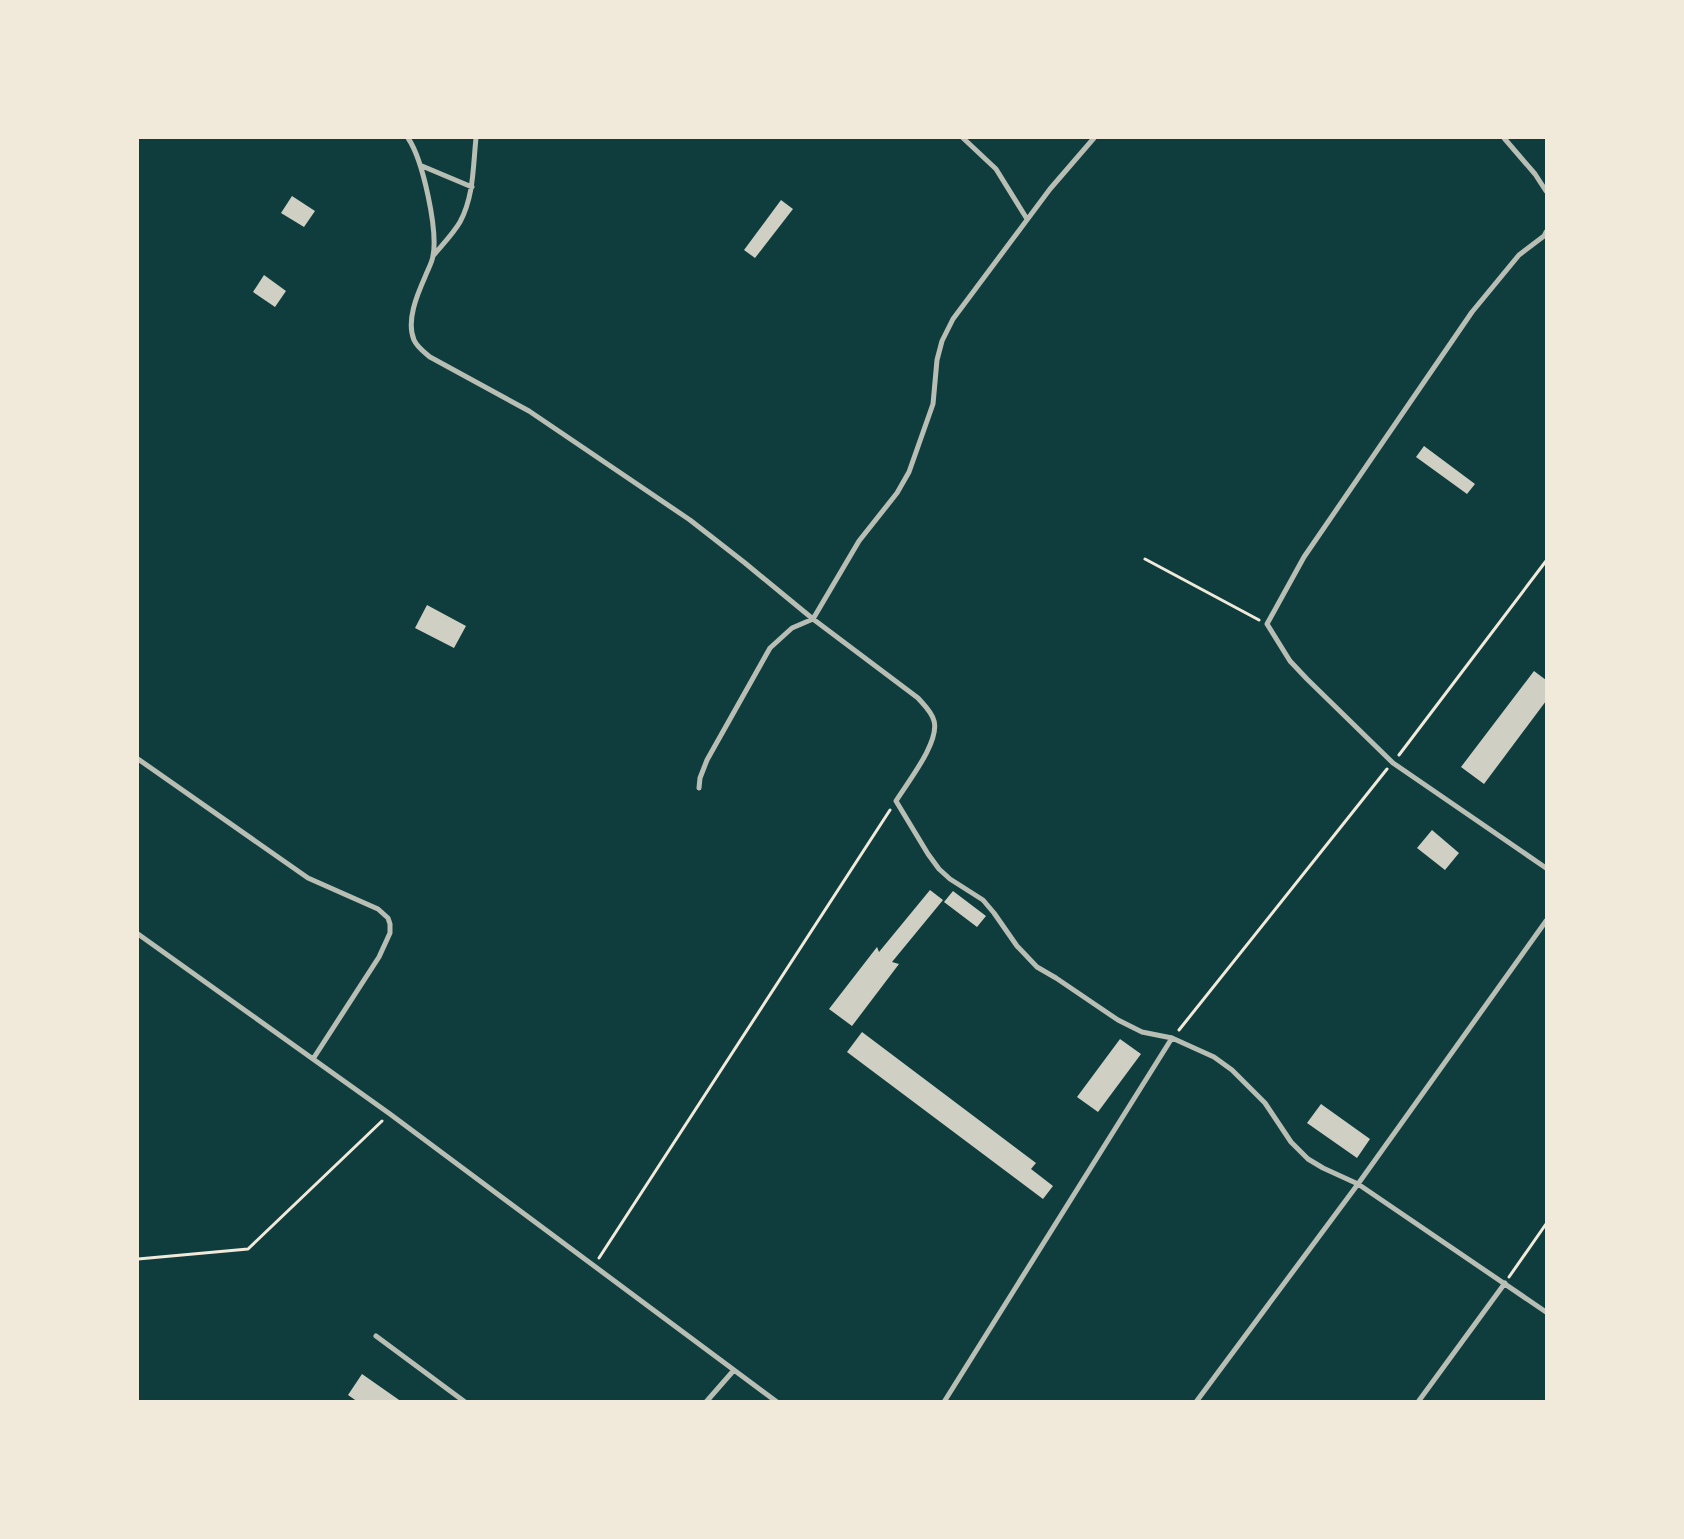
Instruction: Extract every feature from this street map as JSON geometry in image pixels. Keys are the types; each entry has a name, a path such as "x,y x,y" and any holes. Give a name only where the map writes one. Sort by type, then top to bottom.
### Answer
{"street":[{"path":"408,138 422,166 434,240 433,256 413,310 411,329 414,341 420,348 430,357 529,411 682,514 813,619 918,698 934,719 934,736 896,801 928,854 940,869 983,900 1017,946 1037,967 1118,1020 1142,1032 1172,1038 1214,1057 1232,1070 1265,1103 1291,1142 1308,1159 1358,1184 1546,1312"},
{"path":"433,256 459,223 468,205 472,187 476,138"},
{"path":"963,138 996,169 1028,219"},
{"path":"699,788 700,778 707,760 770,648 792,628 813,619 860,541 897,493 909,472 932,404 937,360 942,342 963,305 1050,189 1094,138"},
{"path":"1504,138 1535,174 1546,191"},
{"path":"422,166 472,187"},
{"path":"1546,232 1544,236 1520,255 1472,312 1304,557 1267,624 1296,667 1393,763 1546,868"},
{"path":"138,759 308,878 378,909 388,918 390,933 379,957 312,1059"},
{"path":"1196,1402 1358,1184 1546,921"},
{"path":"138,934 390,1114 777,1402"},
{"path":"944,1402 1172,1038"},
{"path":"1418,1402 1505,1283"},
{"path":"376,1336 465,1402"},
{"path":"706,1402 734,1370"}],"path":[{"path":"1145,559 1267,624"},
{"path":"1172,1038 1393,763 1546,561"},
{"path":"594,1266 896,801"},
{"path":"138,1259 248,1250 390,1114"},
{"path":"1505,1283 1546,1224"}],"building":[{"path":"292,196 315,211 304,227 281,213"},
{"path":"781,200 793,209 755,258 744,250"},
{"path":"264,275 286,291 275,307 253,292"},
{"path":"1424,446 1475,484 1467,494 1416,457"},
{"path":"427,605 466,626 454,648 415,628"},
{"path":"1534,671 1546,680 1546,701 1484,784 1461,767"},
{"path":"1432,830 1459,853 1445,870 1417,848"},
{"path":"930,890 943,900 892,962 899,964 852,1026 829,1009 877,947 879,952"},
{"path":"953,891 986,916 977,927 944,902"},
{"path":"862,1032 1036,1163 1031,1169 1053,1186 1043,1199 847,1052"},
{"path":"1120,1039 1141,1054 1098,1112 1077,1097"},
{"path":"1321,1104 1370,1139 1357,1158 1307,1123"},
{"path":"362,1374 402,1402 358,1402 348,1395"}]}
